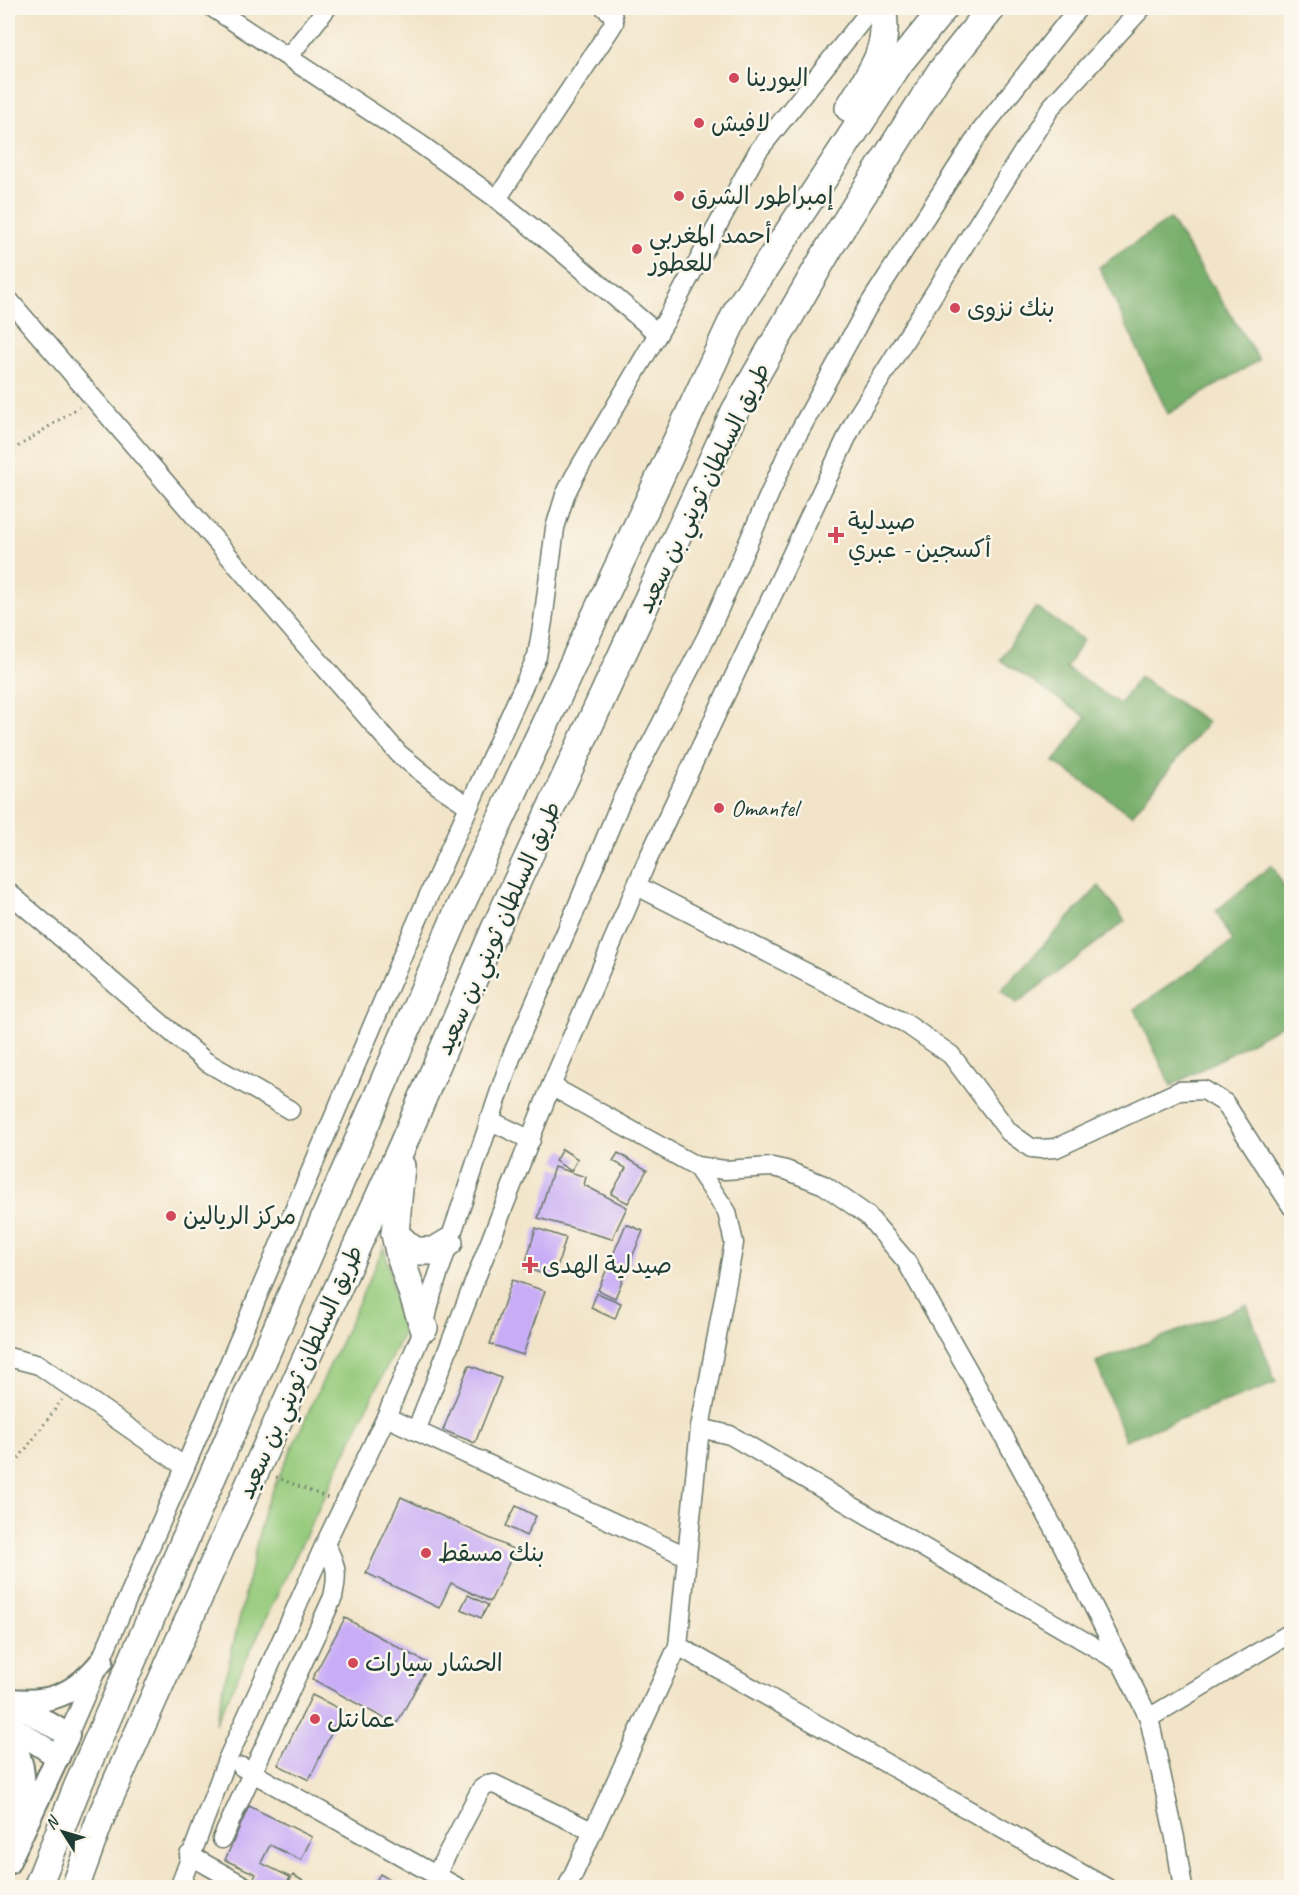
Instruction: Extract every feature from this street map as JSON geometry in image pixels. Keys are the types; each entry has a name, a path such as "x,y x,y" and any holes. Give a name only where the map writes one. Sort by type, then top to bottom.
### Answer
{"highway":[{"path":"738,309 797,191 874,66 884,44 886,24 882,8"},
{"name":"طريق السلطان ثويني بن سعيد","path":"37,1887 77,1788 459,909 738,309 900,62 944,8"},
{"name":"طريق السلطان ثويني بن سعيد","path":"75,1887 101,1818 403,1144 494,931 735,411 831,246 933,84 992,8"},
{"path":"403,1144 395,1234 424,1328"},
{"path":"395,1234 414,1251 434,1251 449,1242"}],"main road":[{"path":"8,1700 30,1702 51,1699 71,1691 88,1678 102,1661"},
{"path":"8,1700 68,1736 10,1857"},
{"path":"8,1724 58,1756"},
{"path":"8,1732 20,1756 24,1774 10,1857"}],"street":[{"path":"213,8 289,56 497,199 546,237 658,334"},
{"path":"289,56 327,8"},
{"path":"497,199 614,23 612,13 605,8"},
{"path":"68,1736 414,928 540,646 555,528 565,495 658,334 758,151 872,8"},
{"path":"178,1887 227,1761 325,1544 386,1417 424,1328 432,1293 513,1055 621,801 707,636 788,452 867,308 980,132 1078,8"},
{"path":"416,1431 551,1086 647,861 856,418 1051,107 1142,8"},
{"path":"8,299 399,754 440,788 469,806"},
{"path":"637,886 905,1023 951,1055 1010,1132 1031,1148 1056,1148 1179,1091 1204,1090 1225,1103 1292,1207"},
{"path":"8,892 205,1061 290,1110"},
{"path":"551,1086 696,1166 725,1170 772,1167 824,1185 867,1215 906,1261 1056,1532 1149,1718 1175,1838 1183,1887"},
{"path":"489,1120 531,1140"},
{"path":"567,1887 678,1646 700,1428 734,1243 727,1212 696,1166"},
{"path":"8,1357 39,1365 185,1467"},
{"path":"386,1417 686,1556"},
{"path":"700,1428 730,1435 1122,1663"},
{"path":"222,1839 333,1597 337,1579 334,1560 325,1544"},
{"path":"1149,1718 1292,1632"},
{"path":"678,1646 1107,1887"},
{"path":"227,1761 252,1771 459,1887"},
{"path":"436,1875 481,1789 487,1785 494,1784 592,1831"},
{"path":"189,1855 248,1887"}],"path":[{"path":"8,453 93,399"},
{"path":"8,1473 72,1388"},
{"path":"256,1470 325,1496 343,1506"}],"green space":[{"path":"1170,219 1259,360 1168,414 1099,267"},
{"path":"1036,607 1083,640 1066,668 1120,704 1139,677 1208,722 1132,815 1054,762 1086,717 1000,660"},
{"path":"1272,865 1291,899 1291,1020 1171,1086 1135,1009 1233,941 1216,911"},
{"path":"1099,886 1125,921 1017,1003 1001,990"},
{"path":"384,1247 403,1333 215,1724 265,1507"},
{"path":"1247,1305 1276,1383 1125,1440 1096,1362"}],"building":[{"path":"562,1149 578,1159 571,1171 555,1161"},
{"path":"618,1153 647,1170 628,1203 611,1194 626,1168 613,1161"},
{"path":"554,1167 586,1177 584,1185 627,1207 612,1239 538,1218"},
{"path":"626,1224 643,1231 615,1298 598,1290"},
{"path":"536,1228 566,1238 554,1277 524,1268"},
{"path":"512,1280 545,1291 523,1355 490,1344"},
{"path":"597,1293 621,1303 615,1319 591,1308"},
{"path":"469,1365 501,1378 475,1443 443,1430"},
{"path":"401,1497 515,1550 490,1602 451,1583 439,1608 366,1573"},
{"path":"516,1506 536,1516 526,1536 506,1526"},
{"path":"468,1595 488,1605 481,1618 461,1609"},
{"path":"345,1618 429,1664 396,1725 312,1679"},
{"path":"312,1695 342,1710 309,1780 278,1765"},
{"path":"249,1806 312,1837 301,1860 270,1845 261,1863 290,1877 285,1888 264,1888 252,1882 256,1874 225,1860"},
{"path":"380,1874 396,1883 394,1888 372,1888"},
{"path":"293,1875 315,1888 286,1888"}],"place":[{"name":"اليورينا","path":"734,78"},
{"name":"لافيش","path":"699,123"},
{"name":"إمبراطور الشرق","path":"679,196"},
{"name":"أحمد المغربي للعطور","path":"637,249"},
{"name":"بنك نزوى","path":"955,308"},
{"name":"صيدلية أكسجين - عبري","path":"836,535"},
{"name":"Omantel","path":"719,808"},
{"name":"مركز الريالين","path":"171,1216"},
{"name":"صيدلية الهدى","path":"530,1265"},
{"name":"بنك مسقط","path":"426,1553"},
{"name":"الحشار سيارات","path":"353,1663"},
{"name":"عمانتل","path":"315,1719"}]}
